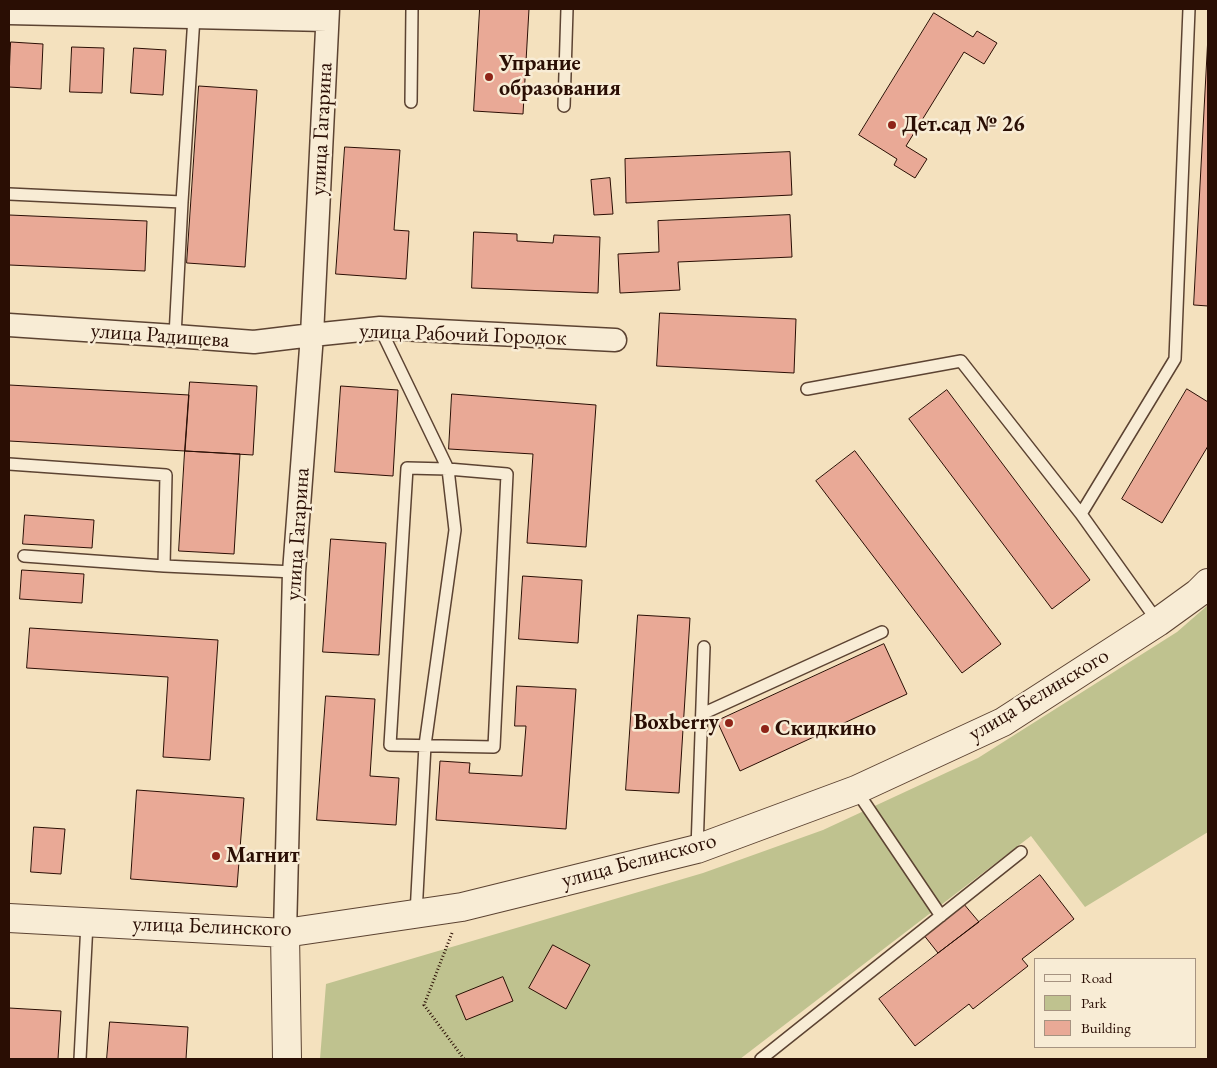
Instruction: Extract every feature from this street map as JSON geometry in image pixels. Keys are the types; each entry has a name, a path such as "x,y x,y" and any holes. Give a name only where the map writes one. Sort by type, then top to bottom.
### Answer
{"street":[{"path":"9,13 194,17 328,14"},
{"name":"улица Гагарина","path":"288,1059 285,932 294,572 312,335 328,14"},
{"name":"улица Радищева","path":"9,325 254,342 312,335"},
{"name":"улица Рабочий Городок","path":"312,335 380,328 615,340"},
{"name":"улица Белинского","path":"9,918 285,932 462,907 697,849 856,790 1003,722 1158,622 1198,593 1208,583"}],"lane":[{"path":"411,102 412,9"},
{"path":"564,106 567,9"},
{"path":"1081,514 1175,359 1189,9"},
{"path":"175,336 194,17"},
{"path":"9,194 182,202"},
{"path":"380,328 448,469 455,530 425,745 416,914"},
{"path":"808,388 961,361 1081,514 1158,622"},
{"path":"9,464 166,475 164,566"},
{"path":"407,468 448,469 507,474 494,747 390,745 407,468"},
{"path":"24,556 164,566 294,572"},
{"path":"702,714 882,632"},
{"path":"697,849 704,647"},
{"path":"856,790 941,916"},
{"path":"761,1059 1022,852"},
{"path":"80,1059 87,923"}],"path":[{"path":"462,907 424,1005 464,1059"}],"green space":[{"path":"1208,605 1208,832 1085,907 1031,836 740,1059 320,1059 326,984 703,873 823,830 978,758 1177,632"}],"building":[{"path":"480,9 529,9 523,114 474,111"},
{"path":"934,13 973,37 977,31 997,43 984,64 964,52 906,146 927,159 915,178 894,165 897,159 859,135"},
{"path":"1208,36 1208,306 1194,305"},
{"path":"11,42 43,44 41,89 9,87"},
{"path":"72,47 104,48 102,93 70,92"},
{"path":"134,48 166,50 163,95 131,93"},
{"path":"199,86 257,90 245,267 187,263"},
{"path":"345,147 400,150 394,230 409,231 406,279 336,274"},
{"path":"790,152 792,195 626,203 625,159"},
{"path":"610,178 613,214 594,215 591,180"},
{"path":"9,215 147,221 145,271 9,265"},
{"path":"790,215 792,257 678,262 680,290 620,293 618,254 659,252 658,221"},
{"path":"474,232 517,234 517,241 553,243 554,235 600,237 598,293 472,288"},
{"path":"660,313 796,319 794,373 657,366"},
{"path":"190,382 257,386 253,455 185,451"},
{"path":"9,385 189,395 185,451 9,441"},
{"path":"341,386 398,390 393,476 335,472"},
{"path":"1187,389 1208,402 1208,446 1162,523 1122,499"},
{"path":"947,390 1090,580 1052,609 909,419"},
{"path":"452,394 596,405 586,547 527,543 533,454 449,449"},
{"path":"185,451 240,454 234,554 179,551"},
{"path":"855,451 1001,644 962,673 816,481"},
{"path":"25,515 94,520 92,548 23,544"},
{"path":"331,539 386,543 379,655 323,652"},
{"path":"22,570 84,574 82,603 20,599"},
{"path":"523,576 582,580 578,643 519,639"},
{"path":"638,615 690,618 679,793 626,790"},
{"path":"30,628 218,640 210,760 163,757 168,677 27,668"},
{"path":"884,644 907,694 740,771 717,721"},
{"path":"517,686 576,689 566,829 436,820 440,761 470,763 469,773 522,776 526,726 515,726"},
{"path":"326,696 375,699 370,776 399,778 396,825 317,820"},
{"path":"137,790 244,798 237,887 131,879"},
{"path":"34,827 65,829 61,874 31,872"},
{"path":"1040,875 1074,919 1022,959 1028,966 973,1009 969,1004 915,1046 879,999"},
{"path":"963,903 979,922 938,953 923,934"},
{"path":"553,945 590,965 566,1009 529,988"},
{"path":"503,977 513,1001 466,1020 456,996"},
{"path":"9,1008 61,1011 58,1059 9,1059"},
{"path":"110,1022 188,1027 186,1059 107,1059"}],"place":[{"name":"Упрание образования","path":"489,77"},
{"name":"Дет.сад № 26","path":"892,125"},
{"name":"Boxberry","path":"729,723"},
{"name":"Скидкино","path":"765,729"},
{"name":"Магнит","path":"216,856"}]}
